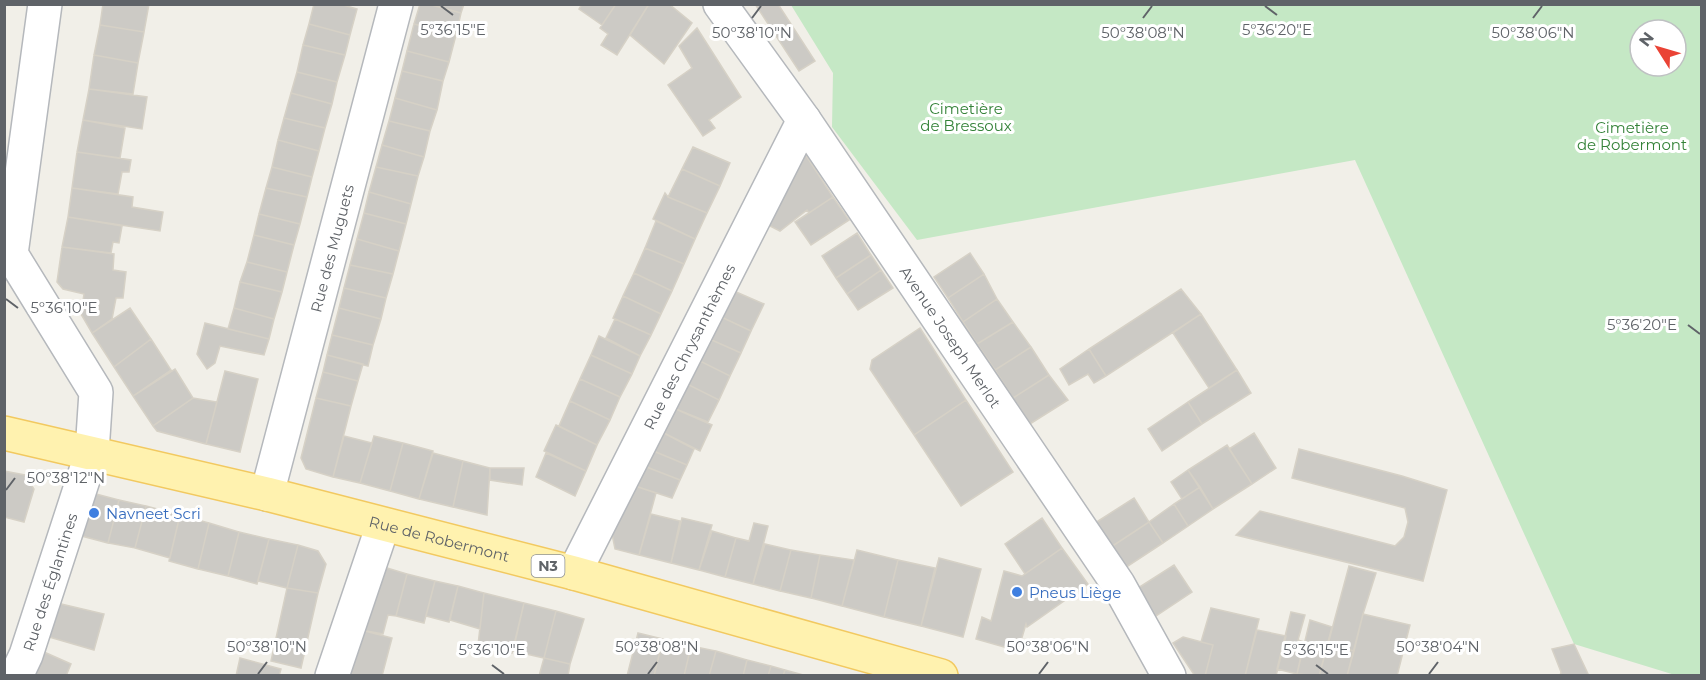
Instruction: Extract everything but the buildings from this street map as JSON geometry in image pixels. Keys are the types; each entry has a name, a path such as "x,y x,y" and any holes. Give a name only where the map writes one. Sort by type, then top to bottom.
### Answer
{"main road":[{"name":"Rue de Robermont","path":"4,433 267,494 574,573 941,675"}],"street":[{"name":"Rue des Muguets","path":"267,494 396,4"},
{"name":"Avenue Joseph Merlot","path":"720,4 804,120 1118,584 1169,675"},
{"path":"8,256 42,7"},
{"name":"Rue des Chrysanthèmes","path":"574,573 804,120"},
{"name":"Rue des Églantines","path":"8,256 96,392 92,452 26,655 16,675"},
{"path":"332,675 383,525"}],"green space":[{"name":"Cimetière de Bressoux","path":"791,5 1701,5 1701,675 1675,675 1574,644 1355,160 917,240 832,127 833,73"}],"place":[{"name":"Navneet Scri","path":"94,513"},
{"name":"Pneus Liège","path":"1017,592"}],"park label":[{"name":"Cimetière de Robermont","path":"1632,136"}]}
